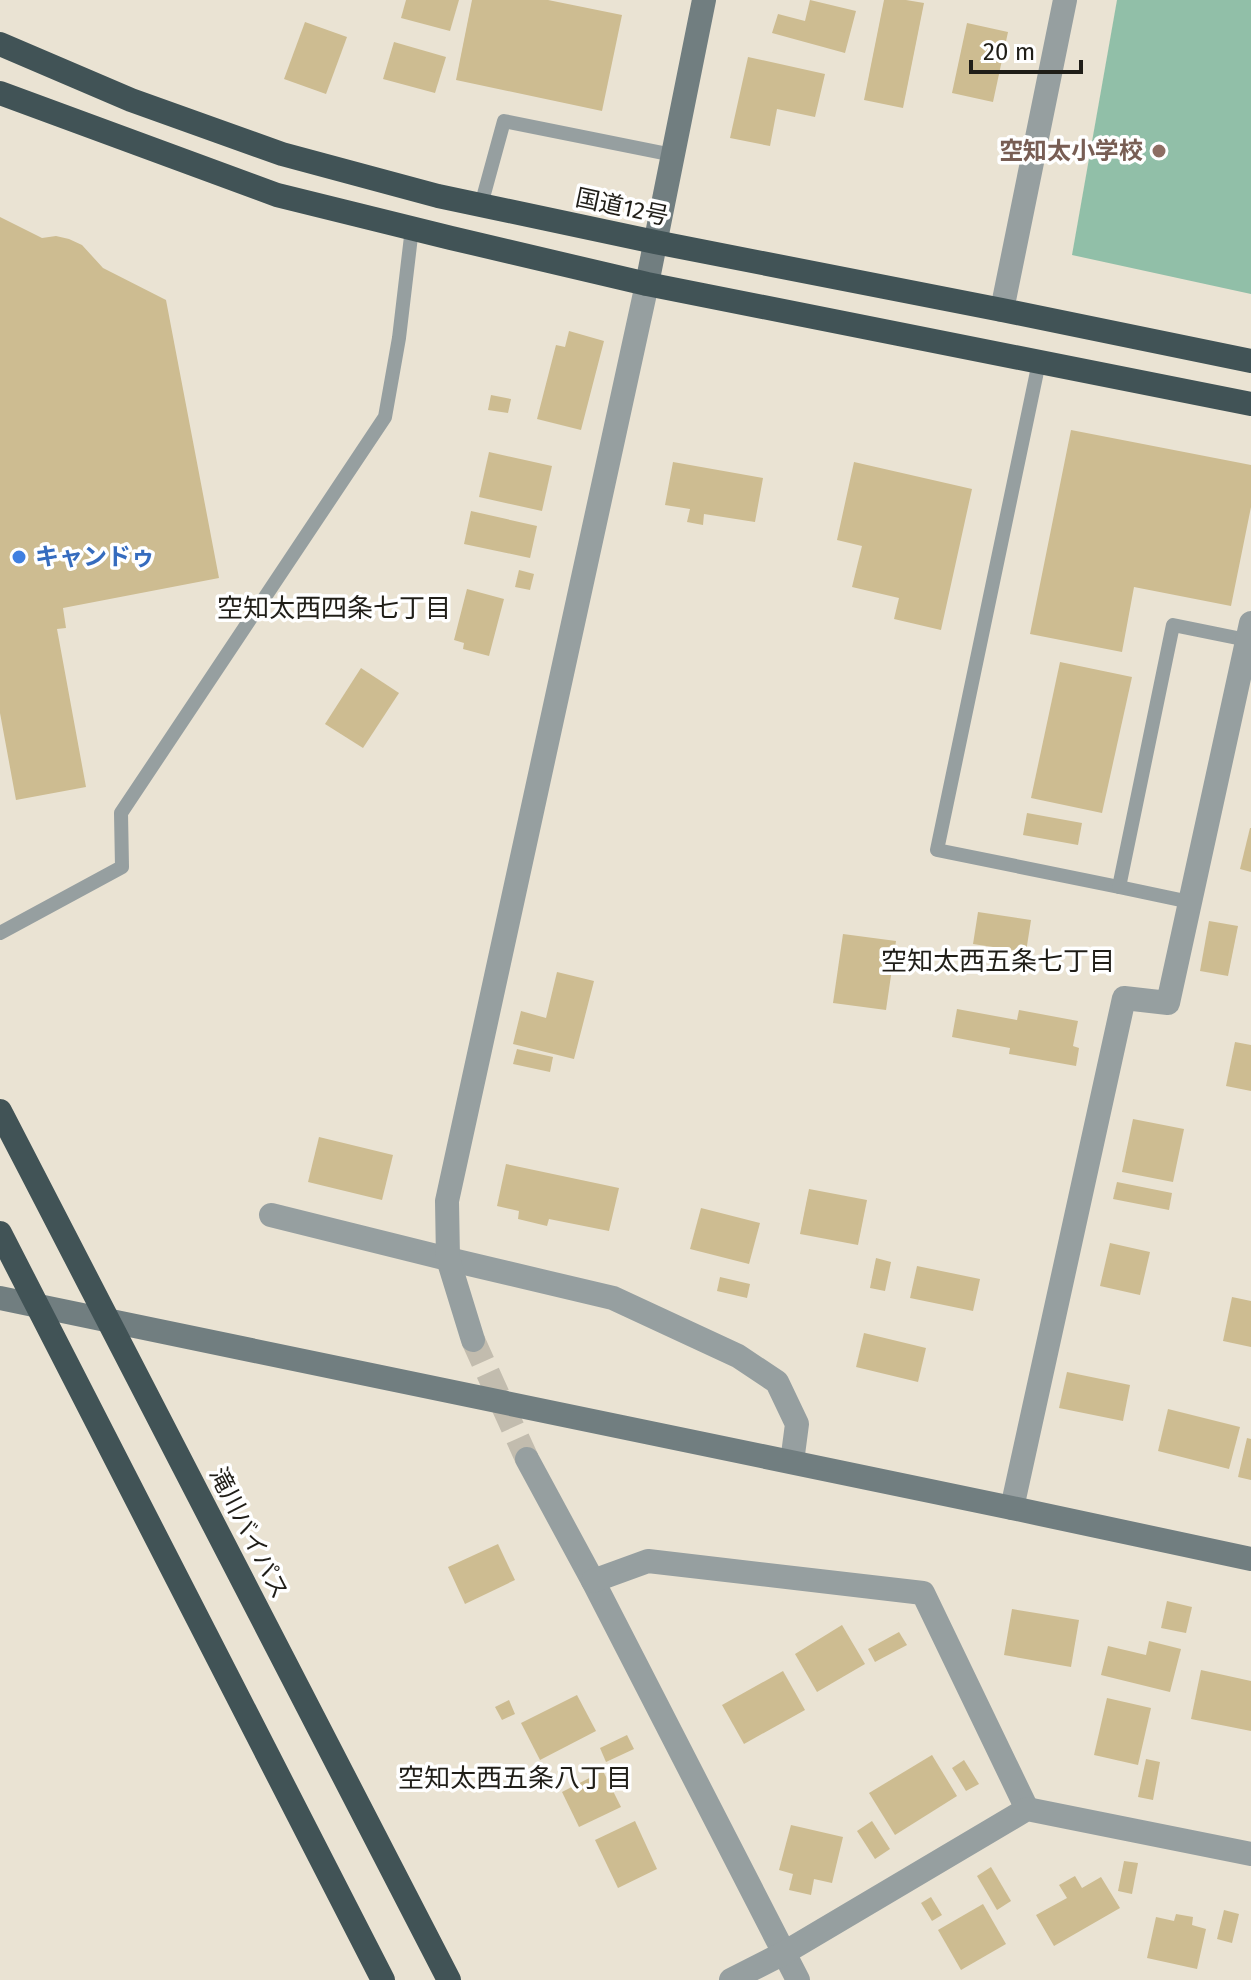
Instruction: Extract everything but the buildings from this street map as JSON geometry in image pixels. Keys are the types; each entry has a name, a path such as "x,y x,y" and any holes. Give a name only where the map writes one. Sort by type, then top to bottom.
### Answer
{"highway":[{"name":"国道12号","path":"0,44 131,100 282,154 438,196 1251,361"},
{"path":"0,93 277,195 647,284 1251,404"},
{"name":"滝川バイパス","path":"0,1111 449,1980"},
{"path":"0,1233 383,1980"}],"street":[{"path":"473,1340 448,1259 447,1201 647,284 704,0"},
{"path":"1002,310 1065,0"},
{"path":"1012,1508 1124,998 1168,1003 1249,632"},
{"path":"271,1215 613,1298 738,1356 777,1382 797,1424 792,1462"},
{"path":"0,1298 1251,1559"},
{"path":"527,1459 798,1980"},
{"path":"593,1581 648,1561 923,1593 1027,1809"},
{"path":"731,1980 784,1953 1027,1809 1251,1854"}],"lane":[{"path":"481,205 504,121 673,155"},
{"path":"0,933 122,867 121,813 385,417 399,338 412,228"},
{"path":"1039,362 937,850 1190,902"},
{"path":"1119,887 1173,625 1249,632"}],"green space":[{"name":"空知太小学校","path":"1117,0 1251,0 1251,294 1072,255"}],"tunnel":[{"path":"473,1340 527,1459"}],"place":[{"name":"空知太小学校","path":"1159,151"},
{"name":"キャンドゥ","path":"19,557"}],"district":[{"name":"空知太西四条七丁目","path":"334,608"},
{"name":"空知太西五条七丁目","path":"998,961"},
{"name":"空知太西五条八丁目","path":"515,1778"}]}
